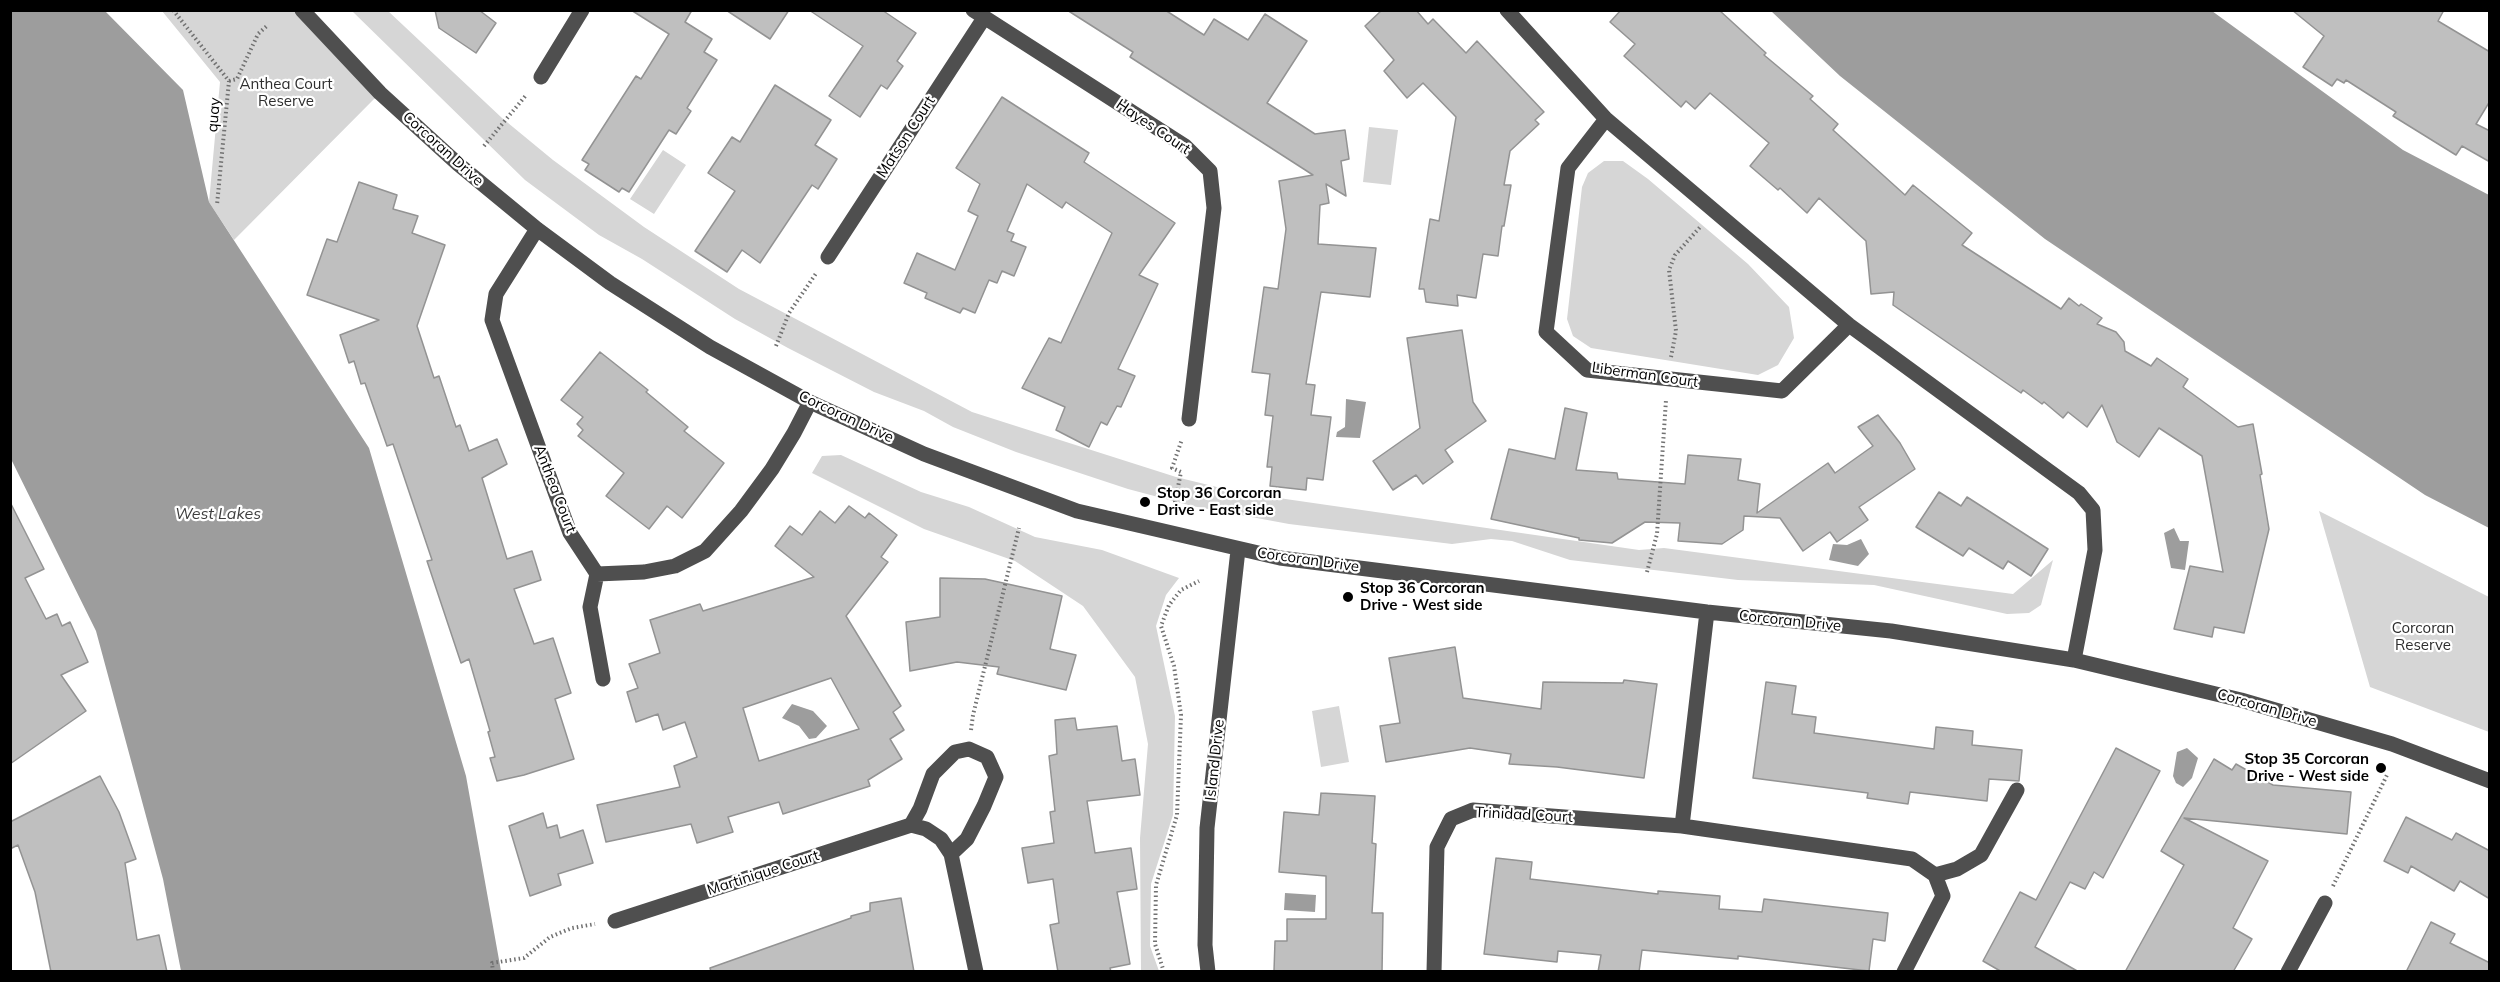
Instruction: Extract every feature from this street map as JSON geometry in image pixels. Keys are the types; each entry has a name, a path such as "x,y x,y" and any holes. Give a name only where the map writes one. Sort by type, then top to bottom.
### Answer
{"street":[{"name":"Corcoran Drive","path":"302,10 380,93 458,164 537,229 610,284 710,347 810,402 924,454 1077,511 1280,558 1707,612 1891,631 2074,660 2252,703 2392,744 2490,781"},
{"path":"541,77 582,10"},
{"path":"1507,10 1606,119 1849,325 2079,493 2093,510 2096,550 2074,660"},
{"name":"Matson Court","path":"828,257 978,14"},
{"name":"Hayes Court","path":"978,14 1185,146 1210,171 1214,208 1189,419"},
{"name":"Liberman Court","path":"1606,119 1568,168 1546,332 1587,369 1667,380 1782,391 1849,325"},
{"name":"Anthea Court","path":"537,229 499,286 492,320 570,533 597,574"},
{"path":"603,679 590,607 597,574 644,572 675,566 705,551 741,511 772,469 810,402"},
{"name":"Island Drive","path":"1208,972 1205,945 1207,828 1238,550"},
{"path":"1682,826 1707,612"},
{"path":"951,854 967,839 984,807 996,777 987,758 969,749 955,752 933,774 920,809 911,825 926,829 941,840 951,854 976,972"},
{"path":"1904,972 1943,896 1935,875 1958,869 1981,855 2017,790"},
{"name":"Trinidad Court","path":"1434,972 1437,847 1451,819 1473,810 1682,826 1912,859 1935,875"},
{"name":"Martinique Court","path":"615,921 911,825"},
{"path":"2289,972 2325,903"}],"path":[{"name":"quay","path":"173,10 229,81 217,205"},
{"path":"229,81 237,79 258,34 268,25"},
{"path":"484,146 541,77"},
{"path":"1647,572 1657,534 1667,380 1676,331 1669,270 1675,255 1715,210"},
{"path":"776,346 789,313 828,257"},
{"path":"1174,507 1181,472 1172,468 1189,419"},
{"path":"969,749 973,715 1019,528"},
{"path":"1164,972 1155,944 1156,885 1177,815 1181,715 1174,666 1161,626 1168,605 1180,590 1199,581"},
{"path":"2325,903 2387,775"},
{"path":"493,972 492,963 524,957 550,937 572,928 615,921"}],"green space":[{"name":"Anthea Court Reserve","path":"162,11 302,11 380,93 234,240 209,202 220,82"},
{"path":"352,11 388,11 502,118 553,160 644,227 739,289 972,412 1176,477 1237,492 1639,550 1664,548 2013,594 2053,560 2041,605 2029,613 2007,614 1874,585 1738,580 1570,560 1512,541 1491,539 1452,544 1289,524 1192,506 1128,489 1016,452 953,427 924,411 874,392 788,348 735,319 642,259 599,235 525,180"},
{"path":"1369,127 1398,130 1391,185 1363,182"},
{"path":"663,150 686,165 654,214 630,199"},
{"path":"1604,161 1623,161 1648,179 1748,264 1789,307 1794,338 1778,365 1758,375 1591,348 1573,336 1567,319 1582,187 1588,173"},
{"path":"841,455 921,492 969,507 1035,537 1102,550 1179,578 1166,595 1156,626 1175,716 1173,815 1151,884 1150,946 1159,971 1141,971 1140,838 1148,744 1135,677 1083,606 1015,561 924,529 812,473 822,456"},
{"name":"Corcoran Reserve","path":"2319,511 2489,597 2489,732 2370,687"},
{"path":"1339,706 1349,762 1321,767 1312,711"}],"water":[{"name":"West Lakes","path":"11,10 105,11 183,90 209,202 369,448 466,776 501,971 181,971 163,879 96,631 11,459"},
{"path":"1771,11 2212,11 2403,150 2489,195 2489,528 2425,495 2045,239 1840,76"},
{"path":"1346,399 1366,402 1360,438 1336,437 1337,432 1345,427"},
{"path":"2174,528 2180,541 2189,541 2185,570 2171,568 2164,533"},
{"path":"1861,539 1869,554 1858,566 1829,560 1833,544 1847,545"},
{"path":"792,704 813,711 827,726 816,738 809,739 799,726 782,718"},
{"path":"2187,748 2198,758 2192,778 2183,787 2176,783 2173,776 2177,752"},
{"path":"1285,893 1316,895 1315,912 1284,910"}],"building":[{"path":"435,10 479,10 496,23 476,53 439,28"},
{"path":"631,10 692,10 685,22 712,39 704,52 717,60 687,108 691,111 676,134 669,130 629,192 622,188 619,192 585,170 589,164 582,160 636,76 641,79 669,34"},
{"path":"726,10 789,10 770,39"},
{"path":"809,10 882,10 916,33 897,61 903,66 887,89 881,85 860,117 829,96 863,46"},
{"path":"1067,10 1165,10 1204,35 1214,19 1248,40 1265,14 1307,41 1267,103 1315,134 1345,130 1349,159 1341,161 1346,196 1326,184 1329,203 1320,205 1318,244 1376,248 1370,297 1321,292 1306,384 1315,385 1311,415 1331,417 1323,480 1307,478 1306,490 1270,486 1272,467 1267,467 1273,416 1265,415 1270,374 1252,372 1264,287 1278,289 1286,229 1279,181 1313,175 1130,57 1133,52"},
{"path":"1382,10 1416,10 1428,24 1433,19 1466,53 1477,41 1544,112 1535,120 1539,124 1510,151 1504,185 1511,185 1498,256 1483,254 1476,298 1457,295 1458,306 1426,302 1424,289 1419,289 1430,219 1439,221 1456,117 1423,83 1407,98 1384,71 1394,60 1365,26"},
{"path":"1621,10 1719,10 1766,53 1764,55 1813,96 1810,99 1838,124 1833,130 1905,195 1913,185 1972,233 1962,245 2061,309 2069,298 2079,306 2081,304 2102,318 2097,324 2116,332 2124,342 2125,351 2151,366 2157,358 2188,379 2183,387 2238,427 2253,424 2269,529 2244,633 2214,627 2212,637 2174,629 2190,566 2223,572 2202,456 2159,428 2139,457 2117,442 2102,405 2087,427 2068,412 2063,418 2044,402 2042,404 2023,390 2021,393 1893,305 1894,292 1871,294 1866,241 1819,198 1807,213 1780,188 1778,190 1750,166 1769,143 1710,93 1695,109 1686,101 1681,107 1624,56 1635,44 1610,22"},
{"path":"2292,10 2444,10 2438,21 2490,52 2490,101 2476,124 2490,131 2490,162 2462,146 2456,155 2393,116 2396,112 2346,80 2344,83 2337,79 2332,86 2303,67 2324,36"},
{"path":"775,85 831,120 815,145 837,159 818,189 812,185 760,263 742,250 727,272 695,251 735,191 708,173 732,137 740,142"},
{"path":"1002,97 1089,153 1084,162 1175,223 1139,275 1158,284 1118,369 1135,376 1121,407 1117,406 1107,425 1101,422 1089,447 1056,430 1065,407 1022,388 1049,338 1061,343 1112,233 1066,202 1062,208 1027,184 1007,231 1014,234 1011,241 1026,247 1014,276 1002,271 997,283 989,280 975,313 963,308 960,313 925,298 927,293 904,283 917,253 955,270 978,216 968,211 980,184 956,168"},
{"path":"359,182 397,195 393,209 418,216 412,233 445,245 417,326 434,378 439,376 456,427 460,425 469,451 497,439 507,464 482,478 507,559 532,551 541,580 514,589 534,644 553,638 571,693 555,699 574,759 497,781 490,758 495,757 488,732 490,731 469,659 461,663 427,561 432,560 393,444 387,446 365,383 361,384 354,361 349,363 340,335 379,320 307,295 327,239 337,242"},
{"path":"1462,330 1473,402 1486,421 1445,450 1453,462 1423,484 1416,475 1393,490 1373,461 1420,428 1407,338"},
{"path":"600,352 648,390 646,392 688,427 684,431 724,463 682,518 667,506 649,529 606,496 624,473 578,436 583,430 577,424 583,417 561,400"},
{"path":"1565,408 1587,413 1576,470 1617,473 1618,479 1685,484 1688,455 1741,459 1738,480 1760,484 1757,513 1828,463 1835,473 1873,446 1858,427 1878,415 1900,443 1915,469 1859,507 1868,520 1837,542 1830,532 1803,551 1780,518 1744,516 1743,530 1722,544 1678,541 1680,523 1645,522 1612,543 1579,540 1579,538 1491,519 1509,449 1555,459"},
{"path":"1939,492 1961,506 1967,497 2048,549 2031,576 2008,561 2003,569 1969,548 1963,556 1916,527"},
{"path":"10,502 44,569 25,578 46,619 57,614 62,626 70,622 88,662 61,675 86,711 10,764"},
{"path":"849,506 865,518 869,513 897,535 881,557 888,562 846,616 901,706 893,712 904,730 890,739 902,759 868,780 870,786 783,814 779,802 728,817 733,832 697,843 691,824 606,842 597,805 680,787 674,766 697,757 685,722 663,730 658,714 636,722 627,692 638,688 629,664 660,653 650,620 700,604 703,611 814,577 775,546 790,526 802,535 820,511 835,523","holes":["831,678 859,729 759,761 743,708"]},
{"path":"940,578 985,579 1062,596 1050,649 1076,655 1066,690 997,674 999,667 957,662 910,671 906,622 940,617"},
{"path":"1455,647 1463,698 1541,709 1543,682 1623,683 1624,680 1657,684 1644,778 1557,767 1509,764 1511,754 1470,748 1386,762 1380,726 1400,723 1389,658"},
{"path":"1766,682 1796,686 1792,714 1816,717 1814,733 1934,749 1936,727 1973,731 1972,745 2022,750 2019,781 1989,779 1987,801 1910,792 1908,804 1867,798 1868,793 1753,778"},
{"path":"1075,718 1077,730 1117,726 1122,761 1135,759 1140,795 1087,801 1095,853 1131,848 1137,889 1117,892 1130,964 1110,968 1111,972 1058,972 1050,925 1059,923 1053,879 1028,883 1022,848 1054,843 1050,812 1055,811 1049,756 1057,754 1055,720"},
{"path":"2116,748 2160,771 2103,878 2094,872 2085,889 2070,882 2035,947 2079,972 2002,972 1983,961 2020,892 2036,900"},
{"path":"2214,759 2232,770 2236,764 2273,785 2351,792 2347,834 2184,818 2268,861 2233,928 2252,939 2233,972 2125,972 2184,865 2161,851"},
{"path":"100,776 119,812 136,859 125,863 137,940 159,935 167,972 51,972 35,892 18,845 10,849 10,822"},
{"path":"1321,793 1375,796 1372,843 1376,844 1372,913 1383,913 1382,972 1274,971 1275,941 1287,941 1287,919 1326,919 1326,876 1279,872 1284,812 1319,815"},
{"path":"543,813 547,828 557,825 560,838 583,830 593,863 558,874 561,885 530,896 509,826"},
{"path":"2406,817 2452,840 2456,833 2490,851 2490,899 2460,881 2454,891 2411,866 2408,873 2384,861"},
{"path":"1496,858 1532,862 1530,879 1658,894 1658,891 1720,896 1719,909 1762,912 1764,899 1888,913 1885,941 1873,939 1869,971 1738,956 1738,959 1642,950 1639,972 1598,972 1601,955 1558,951 1557,962 1484,954"},
{"path":"901,898 914,972 711,972 710,968 870,911 870,903"},
{"path":"2431,922 2455,934 2450,943 2490,963 2490,972 2406,972"}],"place":[{"name":"Stop 36 Corcoran Drive - East side","path":"1145,502"},
{"name":"Stop 36 Corcoran Drive - West side","path":"1348,597"},
{"name":"Stop 35 Corcoran Drive - West side","path":"2381,768"}]}
